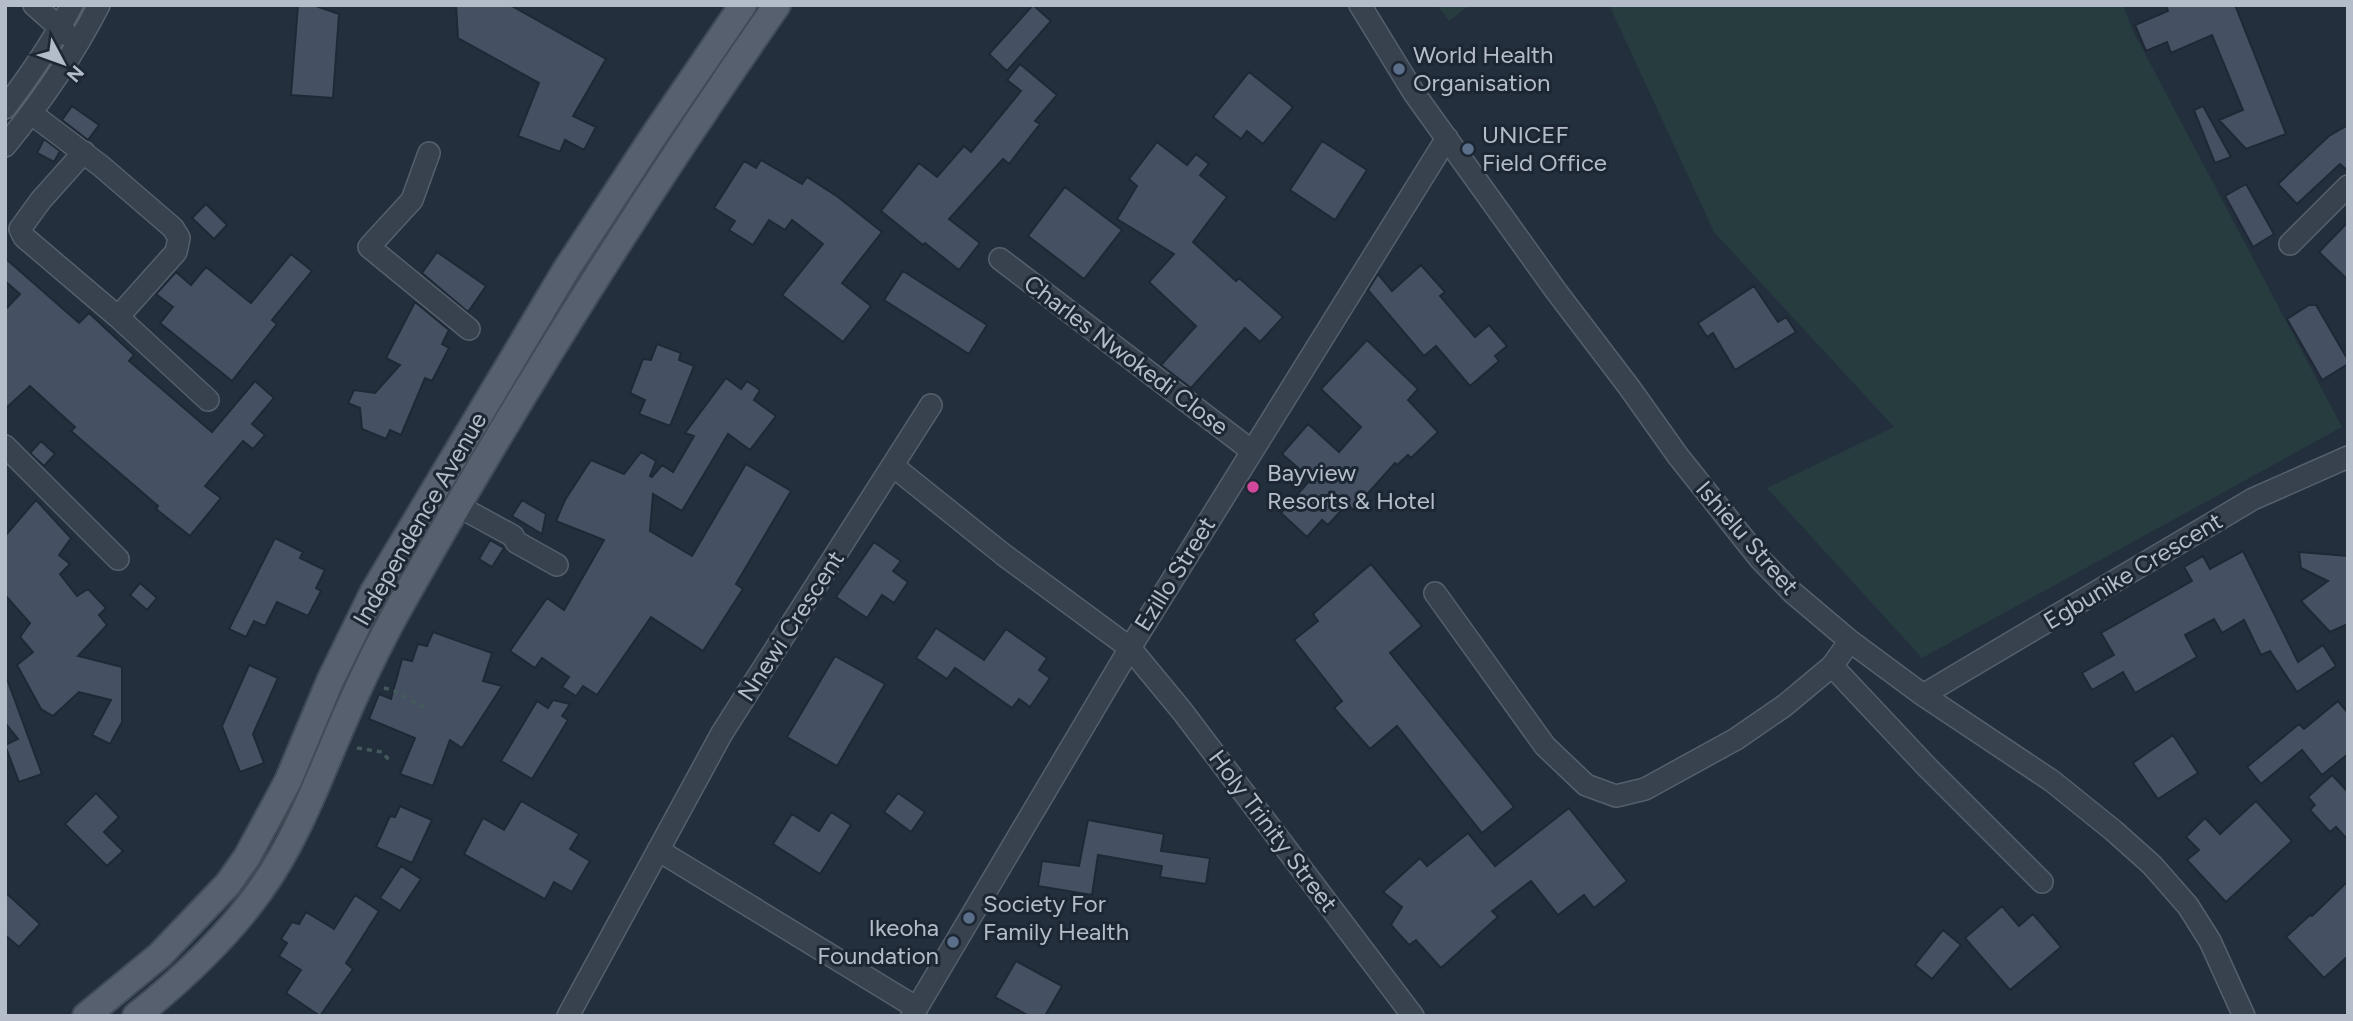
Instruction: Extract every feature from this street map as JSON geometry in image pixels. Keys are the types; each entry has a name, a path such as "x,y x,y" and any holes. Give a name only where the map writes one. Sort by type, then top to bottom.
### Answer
{"main road":[{"name":"Independence Avenue","path":"86,1016 160,955 228,884 247,857 288,781 330,681 373,593 566,270 743,5"},
{"name":"Independence Avenue","path":"142,1011 228,932 260,891 285,850 312,795 362,681 398,608 457,506 590,286 778,5"},
{"path":"566,270 590,286"},
{"path":"373,593 398,608"},
{"path":"288,781 312,795"},
{"path":"203,912 228,932"},
{"path":"128,982 142,1011"}],"street":[{"path":"34,5 78,43"},
{"path":"5,108 60,29 72,5"},
{"path":"5,146 32,114 99,5"},
{"name":"Ishielu Street","path":"1360,5 1414,93 1556,291 1678,456 1760,559 1792,592 1850,641 1923,695 2052,781 2115,831 2152,865 2188,906 2210,941 2244,1016"},
{"path":"32,114 84,152 173,228 180,238 176,252 118,317"},
{"name":"Ezillo Street","path":"914,1012 1130,648 1447,138"},
{"path":"84,152 41,200 20,229 24,237 88,289 208,400"},
{"path":"429,153 412,200 369,247 469,328"},
{"path":"2290,244 2348,186"},
{"name":"Charles Nwokedi Close","path":"1000,259 1252,451"},
{"name":"Nnewi Crescent","path":"568,1016 722,733 931,405"},
{"path":"5,446 118,559"},
{"name":"Egbunike Crescent","path":"1923,695 2253,499 2348,457"},
{"name":"Holy Trinity Street","path":"893,466 1003,555 1130,648 1182,711 1413,1016"},
{"path":"457,506 497,525 513,536 516,542 557,565"},
{"path":"1435,593 1545,746 1586,785 1616,796 1645,789 1735,739 1784,706 1832,666 1850,641"},
{"path":"1832,666 1927,767 2042,882"},
{"path":"658,850 914,1012"}],"path":[{"path":"362,681 393,690 426,709"},
{"path":"335,741 350,748 382,751 390,761"}],"green space":[{"path":"1437,5 1470,5 1449,21"},
{"path":"1609,5 2123,5 2133,31 2342,427 1922,658 1767,488 1894,427 1714,232"}],"building":[{"path":"298,5 313,5 339,14 333,98 291,95"},
{"path":"456,5 510,5 606,59 573,116 596,127 584,150 565,140 560,152 518,136 539,83 458,38"},
{"path":"1033,5 1051,21 1007,71 989,54"},
{"path":"2166,5 2235,5 2286,134 2246,149 2219,120 2243,110 2212,35 2171,53 2167,42 2146,51 2135,25 2168,11"},
{"path":"1020,64 1057,95 1035,121 1040,124 1009,164 1003,159 949,219 980,243 959,270 881,211 919,163 937,177 964,146 971,152 1021,91 1007,80"},
{"path":"1249,72 1293,107 1263,144 1247,131 1241,139 1213,117"},
{"path":"72,106 99,125 88,140 62,120"},
{"path":"2203,106 2231,157 2215,163 2194,110"},
{"path":"2348,125 2348,171 2340,164 2297,204 2278,184 2329,136"},
{"path":"44,139 60,151 54,162 37,153"},
{"path":"1322,141 1367,170 1335,220 1290,190"},
{"path":"1157,142 1187,165 1196,154 1209,164 1200,175 1227,197 1193,242 1236,281 1239,278 1283,317 1260,342 1245,328 1191,388 1161,365 1196,326 1149,282 1174,254 1117,219 1137,186 1129,179"},
{"path":"761,160 802,184 807,177 838,197 882,232 842,283 871,306 843,342 782,295 823,244 792,220 785,230 769,220 753,245 729,230 735,221 714,208 744,161 756,168"},
{"path":"2246,184 2274,234 2253,247 2225,196"},
{"path":"1065,187 1122,230 1084,279 1028,236"},
{"path":"206,204 227,225 214,239 192,218"},
{"path":"2348,222 2348,280 2319,252"},
{"path":"437,252 486,286 468,312 422,273"},
{"path":"291,254 312,271 272,320 277,324 232,381 160,323 173,307 156,294 176,272 191,285 206,267 251,303"},
{"path":"5,258 79,323 89,313 134,355 129,361 212,432 255,381 274,398 252,424 265,435 253,449 243,441 205,486 221,498 190,536 156,509 158,506 71,431 75,427 30,386 5,409 5,310 20,294 5,281"},
{"path":"1421,265 1445,292 1440,296 1475,337 1489,325 1507,346 1495,356 1499,361 1470,386 1436,346 1424,356 1368,290 1378,274 1392,291"},
{"path":"903,271 987,325 969,354 884,300"},
{"path":"1754,286 1778,322 1786,317 1796,332 1735,370 1713,333 1707,337 1698,323"},
{"path":"415,302 449,330 442,344 449,348 432,381 425,378 401,435 390,430 386,439 362,429 360,408 348,403 354,390 375,393 400,365 386,358"},
{"path":"2309,305 2316,305 2348,360 2348,364 2322,380 2287,319"},
{"path":"1367,340 1418,389 1408,400 1438,432 1411,458 1408,455 1397,465 1395,463 1353,510 1347,504 1328,525 1322,520 1307,537 1281,513 1311,479 1282,454 1308,424 1339,452 1361,427 1321,389"},
{"path":"657,344 681,353 679,360 694,366 670,426 639,414 645,400 630,393 643,359 651,360"},
{"path":"726,378 741,389 747,381 760,390 754,400 776,416 750,450 728,434 682,511 653,494 650,531 692,556 746,464 791,491 736,584 743,589 703,651 651,617 597,695 583,686 576,696 562,687 569,677 542,658 535,668 510,651 547,598 564,610 604,540 556,521 565,500 591,460 624,474 641,452 656,461 650,476 662,465 673,472 694,436 685,433"},
{"path":"41,441 55,454 44,466 30,453"},
{"path":"36,500 71,538 59,555 70,564 60,574 77,596 88,589 106,608 99,615 107,625 78,656 122,667 122,722 110,744 92,735 111,700 79,692 53,716 41,709 17,665 33,652 20,637 30,623 5,595 5,536"},
{"path":"522,500 546,514 542,534 512,516"},
{"path":"275,538 303,552 300,558 325,570 316,588 321,591 308,616 277,602 265,626 254,621 246,637 229,629"},
{"path":"490,540 504,548 492,567 479,559"},
{"path":"874,542 901,561 893,571 908,582 894,603 882,595 867,618 836,597"},
{"path":"2243,551 2298,662 2323,645 2336,666 2297,692 2270,651 2261,655 2244,620 2222,633 2214,619 2185,635 2197,657 2135,693 2123,672 2092,690 2082,673 2114,655 2101,633 2192,581 2184,567 2203,556 2210,569"},
{"path":"2299,552 2348,556 2348,624 2330,632 2301,601 2328,581 2301,568"},
{"path":"1371,564 1422,626 1390,653 1514,807 1482,833 1397,726 1370,749 1334,708 1342,701 1294,640 1318,621 1313,614"},
{"path":"140,583 157,598 147,610 130,595"},
{"path":"936,628 984,660 1006,629 1047,658 1039,670 1050,678 1030,707 1019,699 1012,708 955,668 947,679 916,658"},
{"path":"433,632 492,653 483,681 502,686 462,748 450,740 433,786 400,774 415,738 369,719 379,694 391,699 402,659 412,661 418,644 427,646"},
{"path":"835,656 885,684 837,766 787,737"},
{"path":"249,665 278,678 253,734 264,763 240,772 222,726"},
{"path":"5,679 42,774 19,782 5,745 18,739 5,723"},
{"path":"553,700 570,704 562,716 568,720 532,779 501,761 537,701 548,708"},
{"path":"2338,701 2348,713 2348,754 2322,775 2302,750 2261,784 2247,767 2299,724 2304,729"},
{"path":"2173,735 2198,773 2158,799 2133,763"},
{"path":"2332,775 2348,792 2348,840 2336,827 2330,832 2310,810 2315,805 2308,797"},
{"path":"96,793 119,817 104,832 123,851 107,866 65,824"},
{"path":"898,793 925,812 911,832 884,812"},
{"path":"521,801 579,834 570,849 590,861 572,892 554,882 545,899 464,854 483,818 504,830"},
{"path":"2256,801 2292,841 2226,902 2187,860 2199,850 2186,837 2205,818 2220,834"},
{"path":"400,806 432,820 412,863 376,847 390,816 395,817"},
{"path":"1569,808 1627,881 1594,908 1584,895 1558,915 1531,881 1492,911 1498,917 1441,968 1416,940 1409,945 1391,925 1402,907 1383,892 1420,858 1427,866 1468,833 1495,866"},
{"path":"831,812 851,825 820,874 773,844 792,814 819,831"},
{"path":"1088,820 1164,834 1161,851 1210,858 1206,884 1160,877 1162,866 1098,855 1092,895 1038,886 1042,861 1079,866"},
{"path":"401,866 421,879 400,911 380,898"},
{"path":"2348,881 2348,956 2324,978 2286,937"},
{"path":"5,892 40,924 19,947 5,935"},
{"path":"355,895 379,911 346,963 353,969 320,1016 286,993 301,970 279,956 287,943 281,939 292,922 299,924 306,912 334,929"},
{"path":"2002,906 2019,926 2033,914 2061,947 2010,990 1965,938"},
{"path":"1943,930 1961,945 1932,979 1915,965"},
{"path":"1016,961 1062,986 1045,1016 1029,1016 995,997"}],"place":[{"name":"World Health Organisation","path":"1399,69"},
{"name":"UNICEF Field Office","path":"1468,149"},
{"name":"Bayview Resorts & Hotel","path":"1253,487"},
{"name":"Society For Family Health","path":"969,918"},
{"name":"Ikeoha Foundation","path":"953,942"}]}
